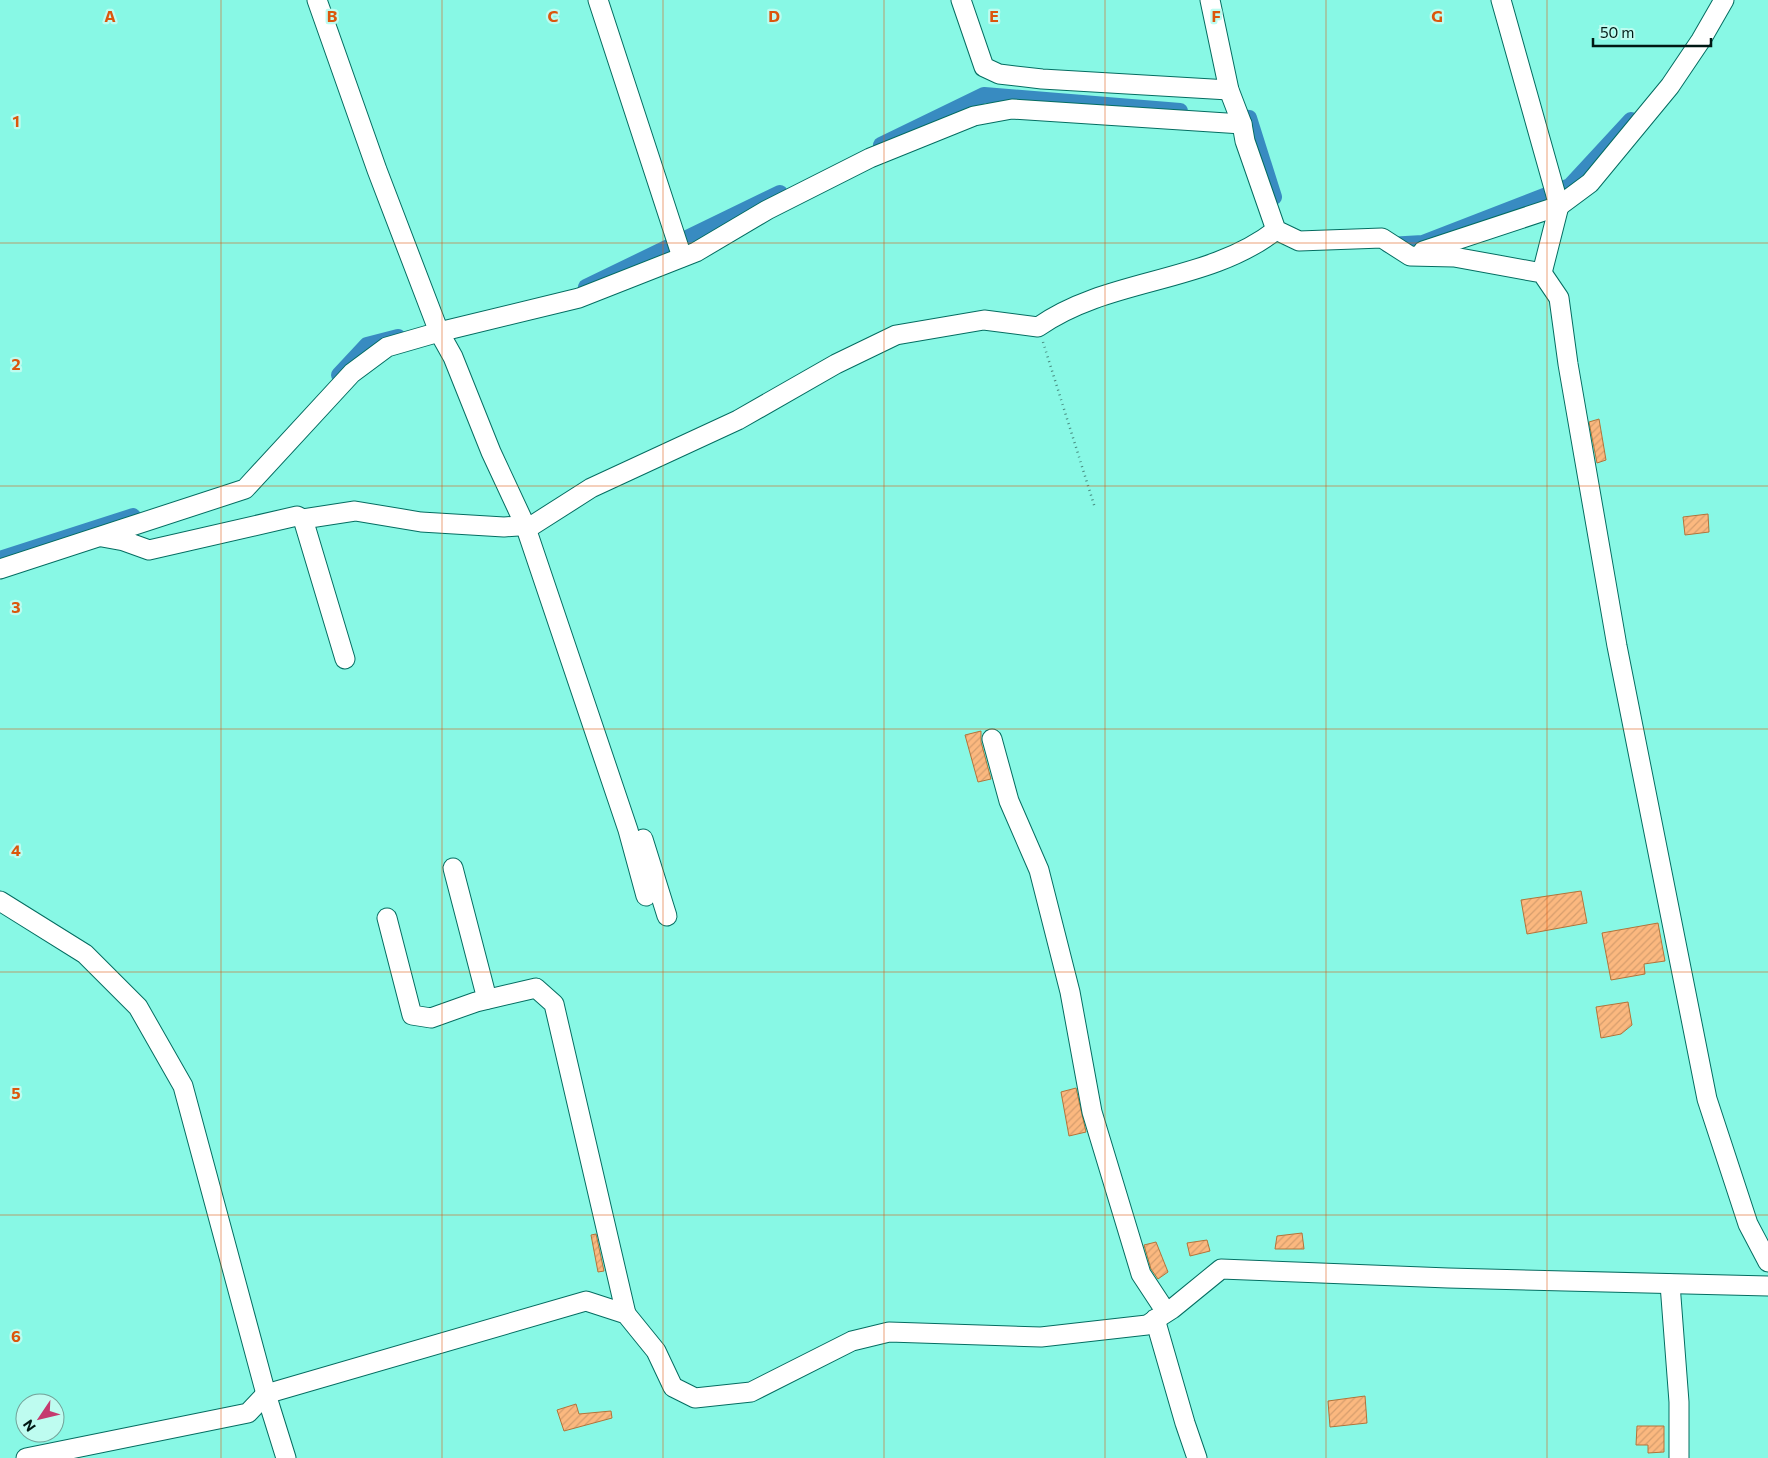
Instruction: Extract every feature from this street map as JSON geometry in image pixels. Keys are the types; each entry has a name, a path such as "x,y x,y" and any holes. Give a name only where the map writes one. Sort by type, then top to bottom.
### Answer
{"street":[{"path":"317,0 377,170 439,332 453,357 491,452 525,525 628,830 646,896"},
{"path":"598,0 682,257"},
{"path":"961,0 984,67 999,74 1051,80 1229,90"},
{"path":"1210,0 1229,90 1242,124 1245,141 1276,230 1299,241 1382,238 1410,256 1454,257 1542,273 1559,298 1568,364 1617,646 1707,1099 1748,1224 1768,1262"},
{"path":"1501,0 1558,214 1542,273"},
{"path":"1410,256 1528,216 1558,214 1590,183 1670,86 1701,40 1724,0"},
{"path":"0,569 245,489 352,374 387,347 439,332 579,298 696,252 767,210 870,158 974,116 1012,109 1242,124"},
{"path":"100,537 124,541 149,550 297,516 303,519 355,511 421,522 504,527 533,525 591,488 738,420 836,364 896,335 935,330 984,320 1038,326 1057,313 1098,296 1190,272 1258,244 1276,230"},
{"path":"303,519 344,659"},
{"path":"992,739 1009,801 1039,870 1070,992 1092,1112 1141,1274 1161,1316 1185,1423 1198,1458"},
{"path":"600,748 618,762 668,916"},
{"path":"453,868 486,999"},
{"path":"0,901 85,954 138,1007 183,1086 266,1394 286,1458"},
{"path":"387,918 412,1015 431,1018 486,999 536,988 554,1004 626,1314 656,1351 673,1386 695,1398 751,1392 852,1341 889,1332 1041,1337 1147,1325 1221,1269 1768,1286"},
{"path":"1670,1284 1679,1402 1679,1458"},
{"path":"26,1458 248,1414 266,1394 586,1301 626,1314"}],"path":[{"path":"1038,326 1095,508"}],"building":[{"path":"1599,419 1606,460 1597,463 1589,422"},
{"path":"1708,514 1709,532 1685,535 1683,517"},
{"path":"981,731 981,742 991,779 978,782 965,735"},
{"path":"1581,891 1587,923 1527,934 1521,900"},
{"path":"1658,923 1665,961 1644,964 1645,974 1611,980 1602,933"},
{"path":"1628,1002 1632,1025 1621,1034 1601,1038 1596,1007"},
{"path":"1076,1088 1086,1132 1069,1136 1061,1092"},
{"path":"1302,1233 1304,1249 1275,1249 1277,1236"},
{"path":"596,1234 604,1271 598,1272 591,1235"},
{"path":"1207,1240 1210,1251 1190,1256 1187,1243"},
{"path":"1156,1242 1168,1272 1158,1279 1151,1269 1144,1245"},
{"path":"1365,1396 1367,1423 1330,1427 1328,1401"},
{"path":"576,1404 579,1414 611,1411 612,1418 564,1431 557,1410"},
{"path":"1637,1426 1664,1426 1664,1452 1648,1453 1648,1445 1636,1445"}],"waterway":[{"path":"881,145 984,95 1180,111"},
{"path":"1239,117 1249,118 1274,197"},
{"path":"1388,245 1423,243 1570,186 1631,120"},
{"path":"586,287 780,193"},
{"path":"339,375 367,345 398,337"},
{"path":"0,559 133,516"}]}
